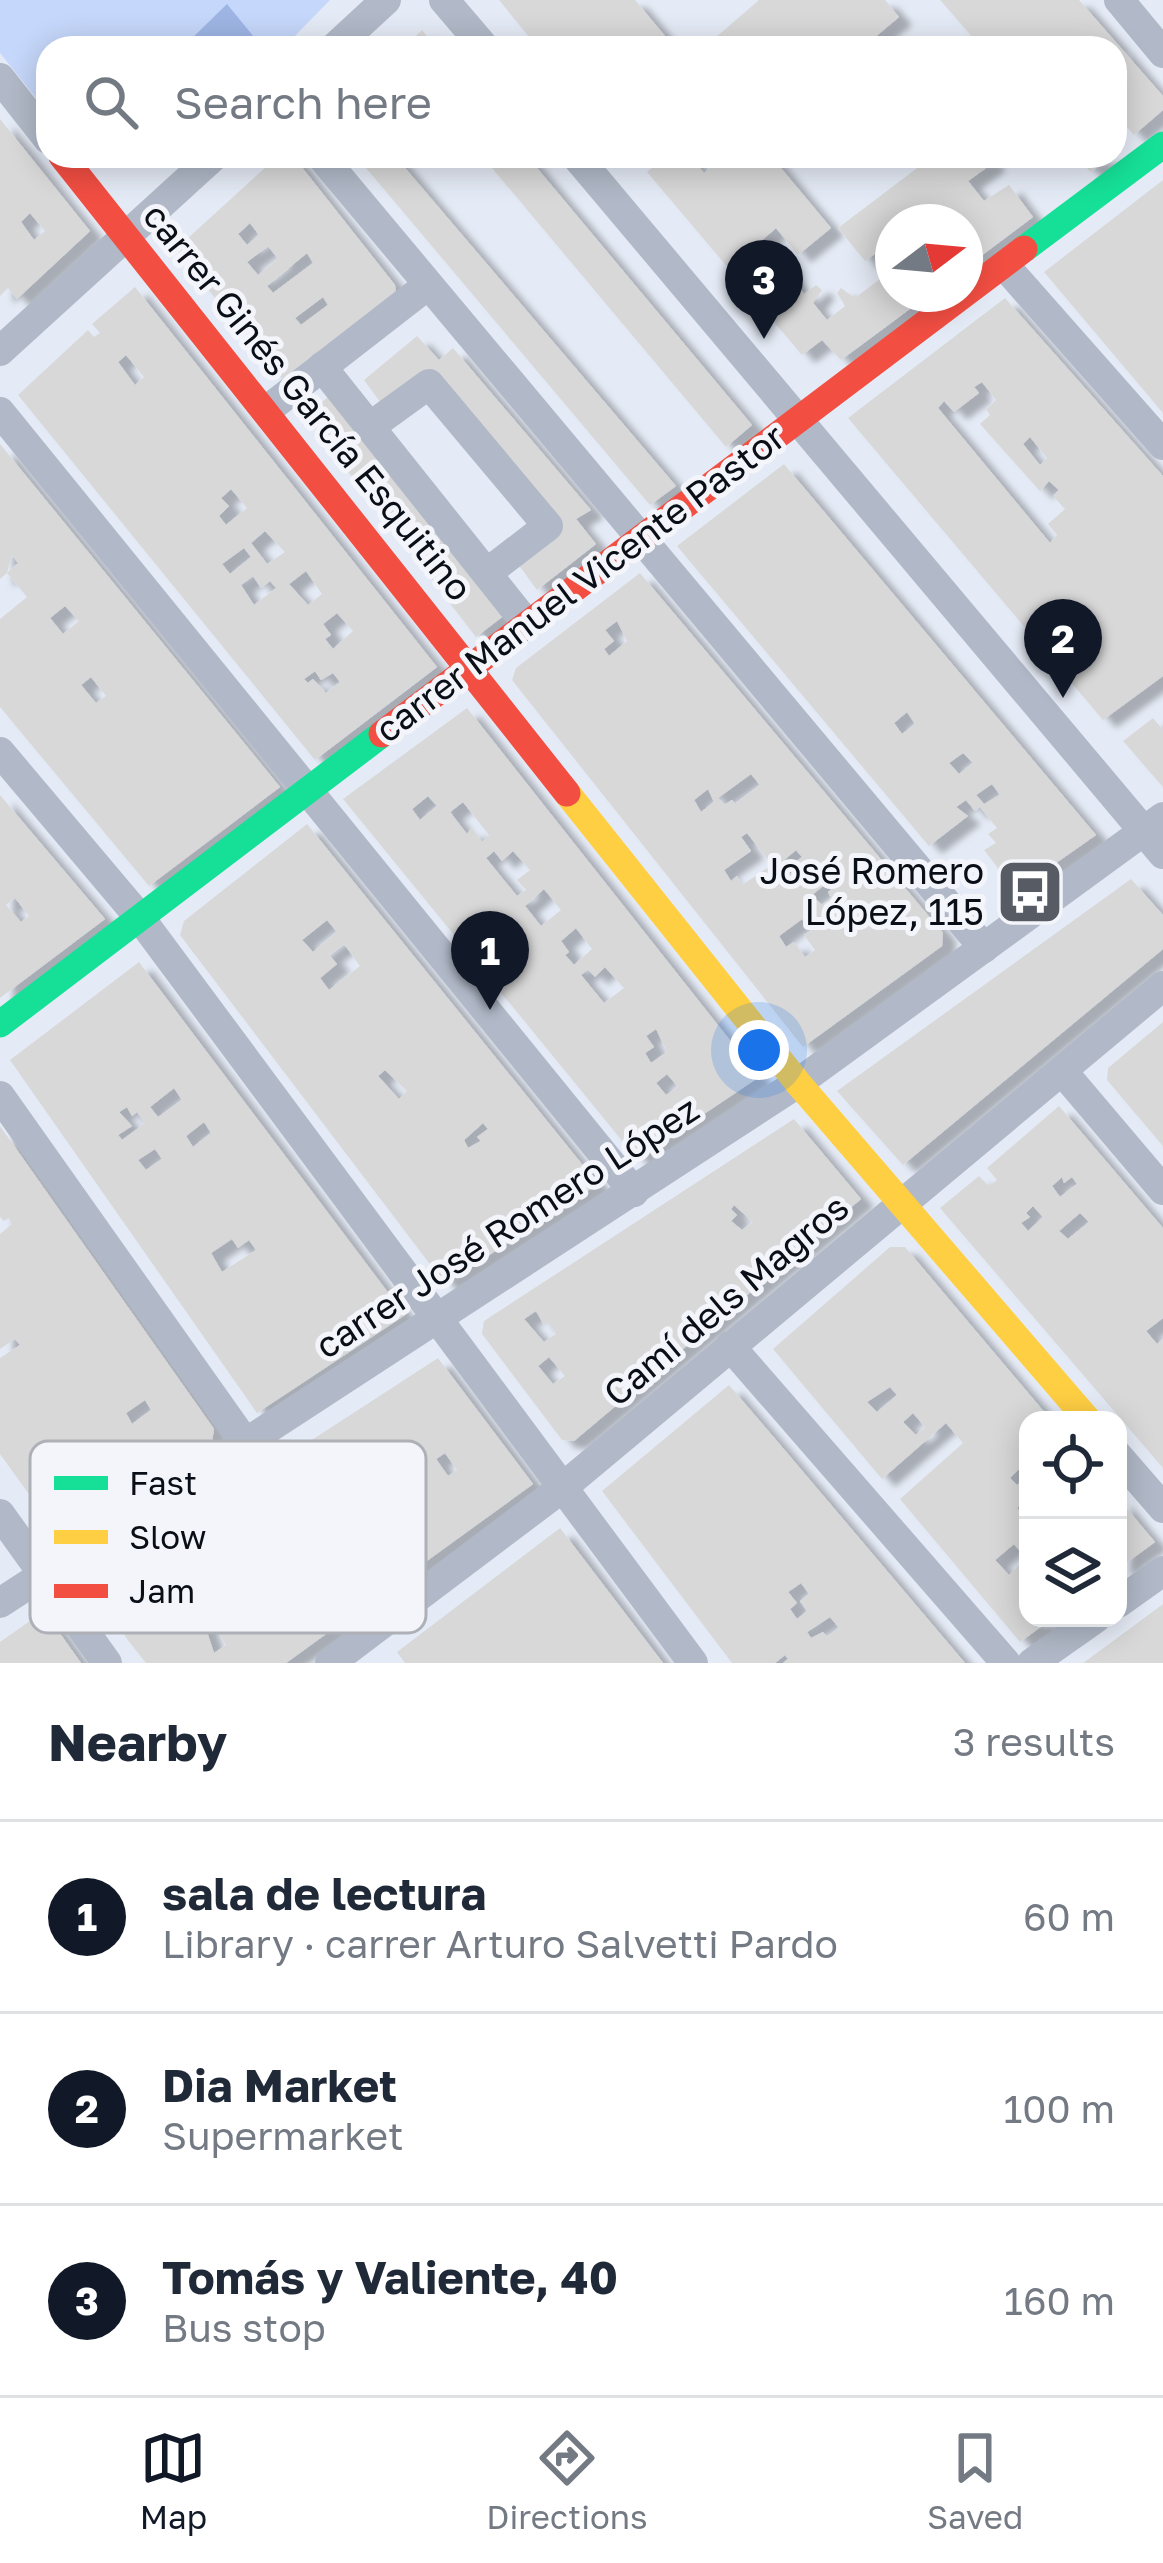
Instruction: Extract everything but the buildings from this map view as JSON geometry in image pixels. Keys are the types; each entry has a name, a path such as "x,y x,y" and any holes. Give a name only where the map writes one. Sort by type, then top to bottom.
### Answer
{"street":[{"path":"347,36 386,0"},
{"path":"444,0 475,36"},
{"path":"1119,0 1163,53"},
{"path":"0,78 36,124"},
{"name":"carrer Manuel Vicente Pastor","path":"0,1024 1163,145"},
{"name":"carrer Ginés García Esquitino","path":"71,168 797,1083 1080,1411"},
{"path":"0,351 200,168"},
{"path":"331,168 984,948"},
{"path":"586,168 1156,834"},
{"path":"1005,266 1163,446"},
{"path":"267,410 428,285"},
{"path":"322,368 527,624"},
{"path":"371,426 429,384 548,526 487,573"},
{"path":"0,412 634,1192"},
{"path":"0,752 140,919 693,1663"},
{"name":"carrer José Romero López","path":"253,1441 797,1083 984,948 1156,834"},
{"name":"Camí dels Magros","path":"426,1602 1163,986"},
{"path":"1063,1072 1163,1190"},
{"path":"0,1096 244,1441"},
{"path":"730,1346 1006,1663"},
{"path":"1127,1466 1163,1508"},
{"path":"0,1514 30,1555"},
{"path":"1127,1597 1163,1571"},
{"name":"carrer José Romero López","path":"0,1603 30,1583"},
{"path":"1032,1663 1083,1627"},
{"path":"86,1633 107,1663"},
{"name":"Camí dels Magros","path":"330,1663 365,1653 389,1633"}],"shaded area":[{"path":"0,0 330,0 295,36 36,36 36,98 0,53"},
{"path":"227,4 253,36 194,36"}],"traffic: fast":[{"path":"1024,249 1163,145"},
{"path":"0,1024 382,734"}],"traffic: slow":[{"path":"567,793 798,1083 1080,1411"}],"traffic: jam":[{"path":"72,168 567,793"},
{"path":"382,734 1024,249"}],"place":[{"name":"Tomás y Valiente, 40","path":"764,339"},
{"name":"Dia Market","path":"1063,698"},
{"name":"José Romero López, 115","path":"1030,892"},
{"name":"sala de lectura","path":"490,1010"}]}
